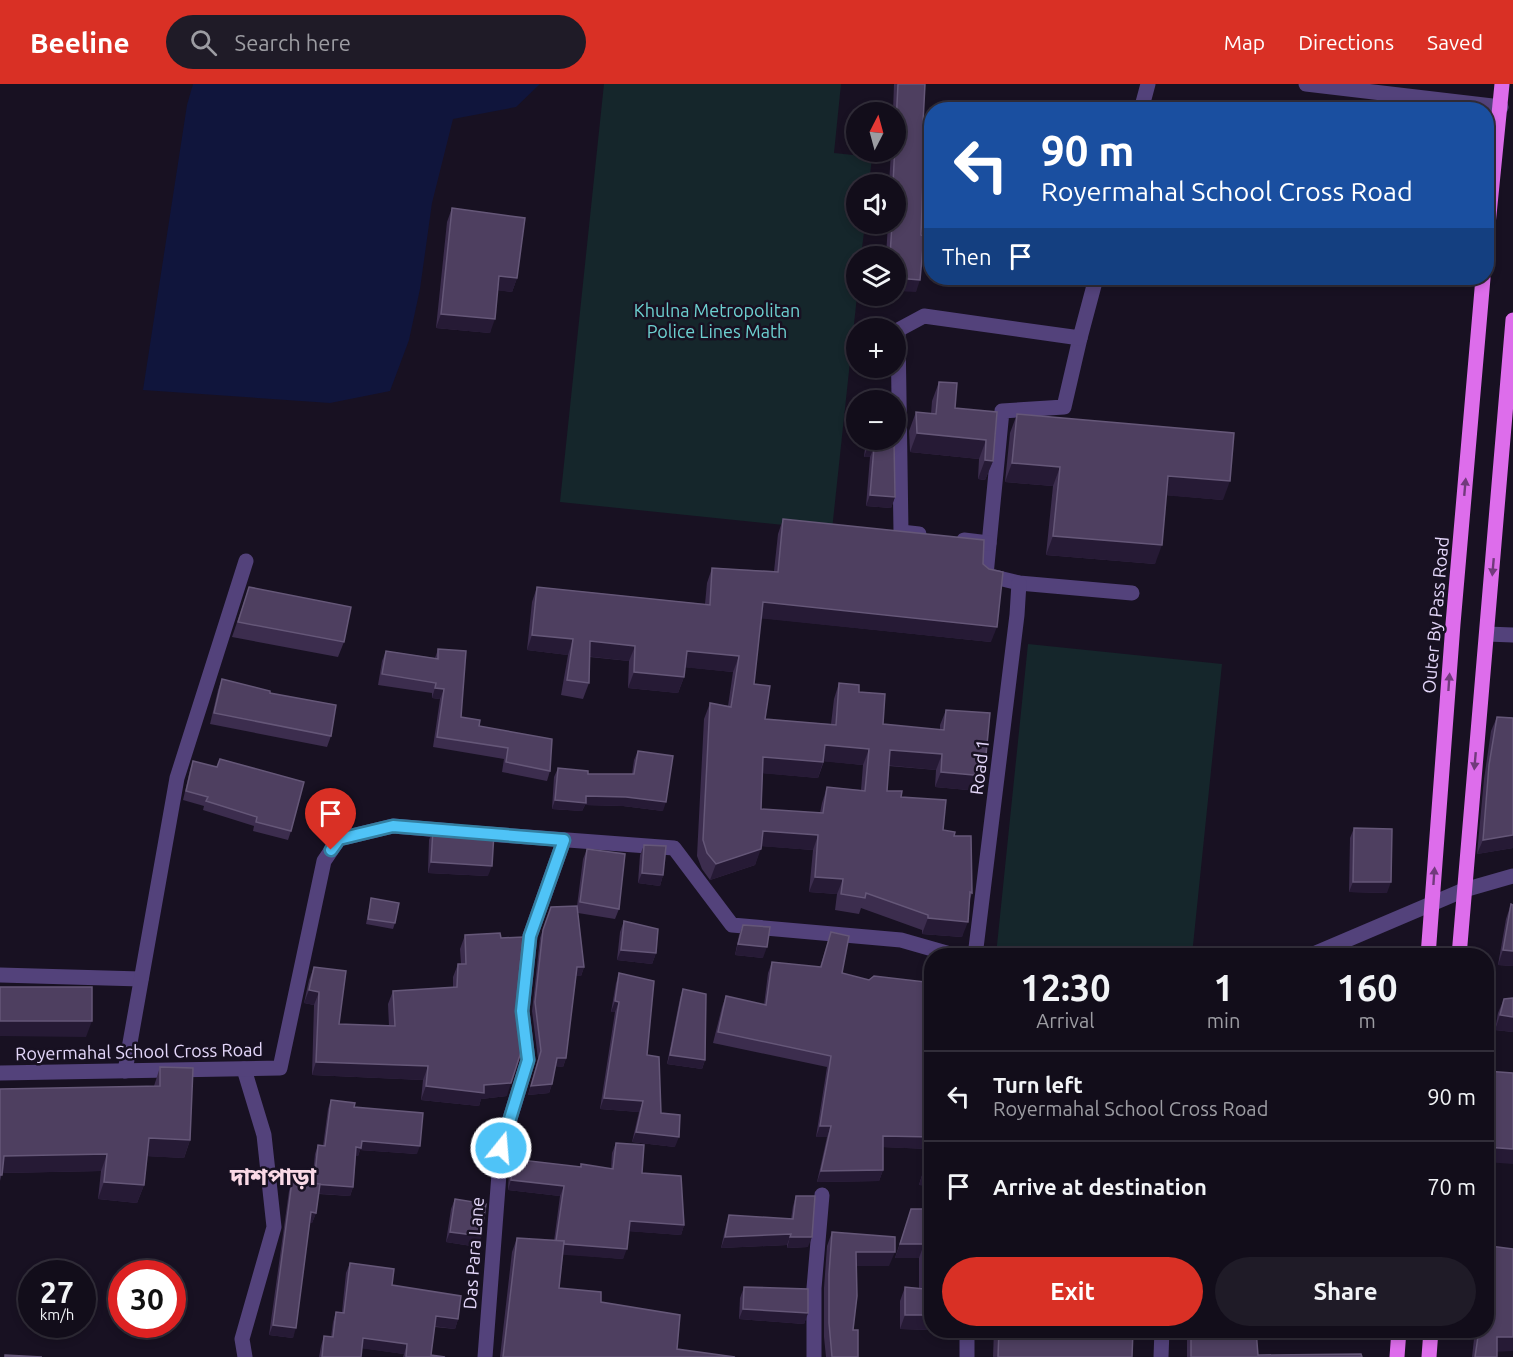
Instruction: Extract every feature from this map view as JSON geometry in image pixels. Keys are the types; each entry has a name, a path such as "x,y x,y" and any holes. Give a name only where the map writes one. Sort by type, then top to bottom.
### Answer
{"main road":[{"path":"1494,171 1502,84"},
{"name":"Outer By Pass Road","path":"1429,948 1453,624 1482,285"},
{"path":"1460,948 1487,634 1507,471 1513,320"},
{"path":"1397,1357 1398,1338"},
{"path":"1429,1357 1430,1338"}],"street":[{"path":"1143,102 1148,84"},
{"path":"1306,84 1459,102"},
{"path":"1494,106 1501,107"},
{"path":"1094,285 1064,407 1002,411 986,575 1019,583 1132,593"},
{"path":"989,543 901,532 898,330 924,316 1080,338"},
{"path":"124,1071 177,778 246,561"},
{"name":"Road 1","path":"976,948 1019,583"},
{"path":"1487,634 1513,634"},
{"name":"Royermahal School Cross Road","path":"0,1074 280,1068 324,861 339,839 393,826 674,848 732,924 901,940 929,948"},
{"name":"Das Para Lane","path":"485,1357 501,1148 528,1060 522,1011 530,936 564,840"},
{"path":"1328,948 1464,890 1513,876"},
{"path":"0,975 141,979"},
{"path":"244,1069 264,1135 274,1227 242,1339 245,1357"},
{"path":"814,1357 814,1288 822,1195"},
{"path":"967,1338 967,1357"},
{"path":"1161,1357 1162,1338"}],"green space":[{"name":"Khulna Metropolitan Police Lines Math","path":"604,84 841,84 834,153 846,154 846,162 871,162 870,174 846,174 846,234 864,234 862,246 846,246 846,306 856,306 855,318 846,318 846,378 848,378 832,530 560,502"},
{"path":"1028,644 1222,664 1193,948 997,948"}],"shaded area":[{"path":"193,84 540,84 516,107 453,119 432,203 420,289 409,340 390,391 330,403 143,390 187,105"}],"building":[{"path":"898,84 925,84 921,235 924,236 920,280 906,279 906,246 891,246 891,234 906,234 906,174 894,174 894,162 906,162 906,102 897,102"},
{"path":"452,208 525,218 517,278 499,276 495,319 441,314"},
{"path":"939,382 957,383 955,408 997,412 993,461 985,460 986,440 917,433 916,412 936,414"},
{"path":"1017,414 1234,433 1230,481 1168,476 1162,545 1053,536 1060,467 1012,463"},
{"path":"874,450 894,450 895,497 870,495"},
{"path":"783,519 984,540 983,564 989,569 1003,572 997,627 763,602 754,684 770,686 765,719 836,725 839,683 859,685 859,692 885,694 883,724 944,730 946,710 990,713 984,776 941,772 942,754 890,750 887,791 902,791 901,797 946,800 943,830 955,832 954,836 971,836 972,893 970,892 968,922 928,918 928,915 866,893 865,898 841,894 843,879 815,877 818,835 763,831 761,849 716,864 707,853 703,840 710,703 731,707 739,656 687,651 684,677 634,672 635,646 590,641 589,683 567,680 573,639 532,635 537,587 710,605 712,568 778,572","holes":["825,745 869,749 865,791 827,787 823,813 761,809 763,757 823,762"]},
{"path":"249,587 351,607 344,642 238,622"},
{"path":"438,649 466,651 461,717 480,720 479,726 552,739 550,771 506,762 508,748 437,737 444,689 435,688 436,683 382,674 386,651 438,659"},
{"path":"222,679 270,691 270,693 336,705 331,736 214,713"},
{"path":"1497,717 1513,718 1513,835 1483,840 1489,765"},
{"path":"638,751 673,756 666,802 626,797 586,796 586,803 555,800 558,768 588,771 588,774 634,774"},
{"path":"220,759 304,782 291,831 256,822 257,817 206,801 208,797 186,791 193,761 217,767"},
{"path":"1354,828 1392,829 1391,882 1353,882"},
{"path":"433,829 494,833 492,866 431,862"},
{"path":"644,845 666,846 663,875 642,873"},
{"path":"587,849 625,854 619,909 580,902"},
{"path":"371,898 399,903 395,923 368,919"},
{"path":"1511,904 1513,905 1513,951 1503,950"},
{"path":"577,906 584,967 577,967 566,1058 557,1058 552,1084 531,1086 541,1051 535,1002 543,930 551,907"},
{"path":"624,921 658,929 656,953 621,950"},
{"path":"743,925 770,927 767,947 738,944"},
{"path":"831,932 849,936 842,973 869,980 874,976 924,982 924,1137 883,1136 883,1170 821,1171 831,1126 820,1126 831,1056 718,1032 726,996 766,1005 772,962 821,967"},
{"path":"500,933 501,938 523,937 517,997 523,1046 511,1083 484,1085 484,1093 426,1086 428,1066 316,1062 319,992 309,990 314,967 346,971 339,1024 395,1026 393,991 457,987 458,964 466,964 465,935"},
{"path":"619,973 654,981 647,1055 659,1057 661,1113 680,1115 679,1137 636,1132 643,1101 604,1098 619,1002 615,1001"},
{"path":"0,987 92,987 92,1021 0,1021"},
{"path":"683,989 706,994 705,1060 670,1055"},
{"path":"1513,998 1513,1017 1500,1015 1504,999"},
{"path":"160,1067 193,1068 190,1140 149,1138 144,1185 104,1182 107,1154 4,1156 2,1175 0,1175 0,1089 160,1086"},
{"path":"1494,1072 1513,1073 1513,1149 1494,1148"},
{"path":"331,1100 355,1103 354,1107 423,1113 420,1146 362,1141 361,1148 356,1147 353,1187 314,1184 318,1145 325,1146"},
{"path":"616,1143 644,1145 642,1173 681,1176 684,1225 630,1221 627,1249 564,1244 564,1241 556,1241 564,1186 511,1180 513,1159 613,1169"},
{"path":"292,1181 320,1184 316,1213 311,1212 296,1328 273,1325"},
{"path":"796,1196 815,1196 812,1237 790,1237 791,1234 725,1237 729,1215 793,1219"},
{"path":"455,1199 486,1204 481,1236 450,1232"},
{"path":"911,1209 924,1209 924,1244 900,1244"},
{"path":"832,1232 895,1237 895,1252 856,1252 857,1296 853,1330 858,1330 858,1357 832,1357 829,1274"},
{"path":"517,1238 564,1241 559,1288 601,1292 601,1302 680,1315 677,1349 735,1357 503,1357"},
{"path":"1494,1247 1513,1249 1513,1337 1497,1337 1497,1357 1475,1357 1478,1338 1494,1338"},
{"path":"350,1263 394,1269 392,1285 461,1296 458,1319 436,1316 431,1355 445,1357 406,1357 407,1344 363,1338 361,1357 322,1357 324,1336 333,1337 336,1312 344,1313"},
{"path":"744,1287 808,1289 808,1313 743,1309"},
{"path":"905,1287 924,1289 924,1315 905,1315"},
{"path":"999,1338 1133,1338 1132,1357 998,1357"},
{"path":"1191,1338 1257,1338 1258,1355 1361,1354 1362,1357 1191,1357"},
{"path":"5,1355 42,1357 5,1357"}],"district":[{"name":"দাশপাড়া","path":"273,1176"}],"route":[{"path":"331,850 339,839 393,826 564,840 530,936 522,1011 528,1060 501,1148"}]}
